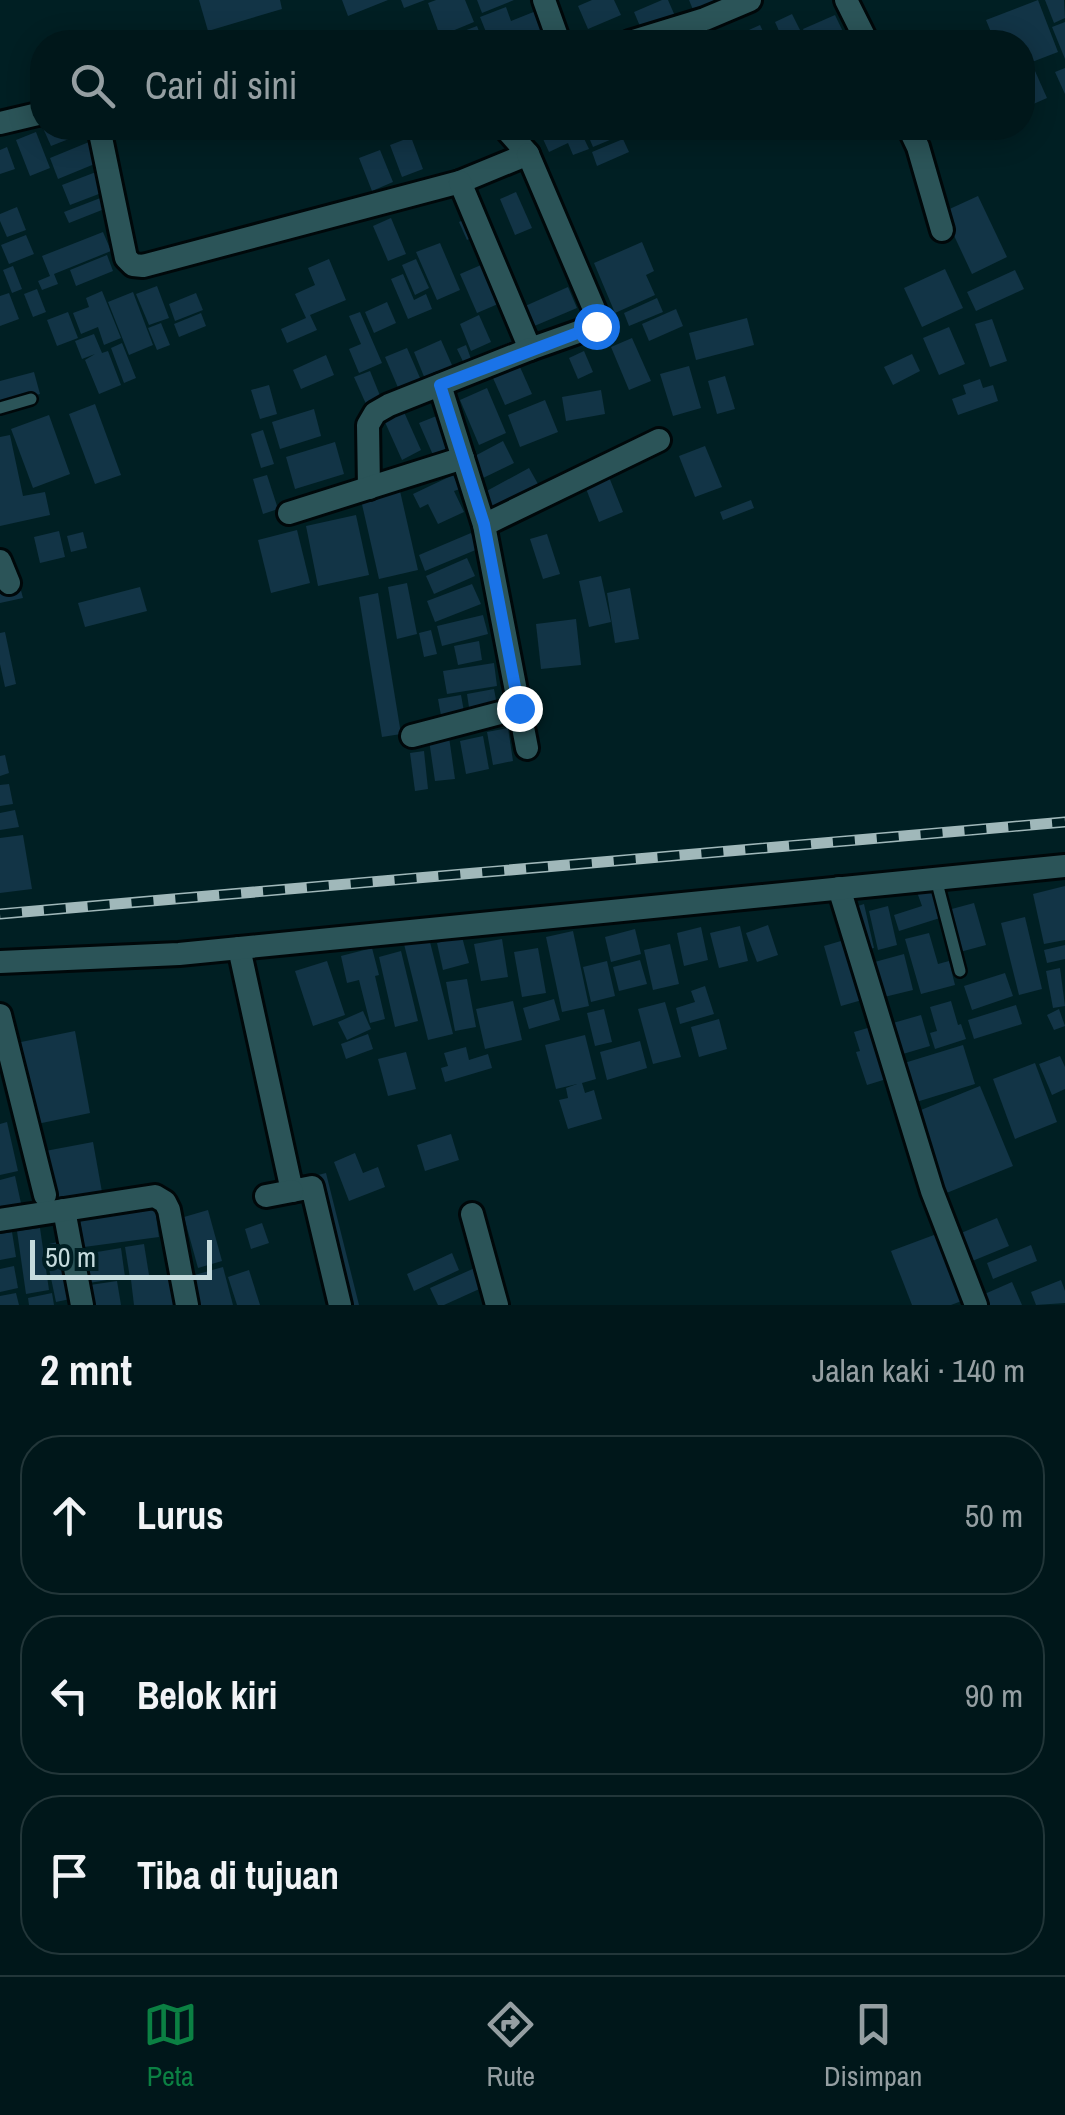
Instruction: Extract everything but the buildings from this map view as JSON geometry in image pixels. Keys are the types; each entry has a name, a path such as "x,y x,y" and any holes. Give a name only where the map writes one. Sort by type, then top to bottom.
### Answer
{"street":[{"path":"544,0 555,30"},
{"path":"669,30 750,0"},
{"path":"846,0 861,30"},
{"path":"0,123 30,116"},
{"path":"101,140 126,258 132,265 143,266 460,182 528,154"},
{"path":"368,488 368,426 375,413 598,322 528,154 515,140"},
{"path":"915,140 942,230"},
{"path":"460,182 530,349"},
{"path":"440,385 484,524 527,748"},
{"path":"484,524 660,440"},
{"path":"289,514 463,458"},
{"path":"412,736 519,708"},
{"path":"0,962 179,954 1065,866"},
{"path":"839,888 932,1191 976,1305"},
{"path":"239,948 292,1191"},
{"path":"0,1014 82,1305"},
{"path":"266,1196 312,1187 340,1305"},
{"path":"0,1220 54,1203 161,1198 169,1210 186,1305"},
{"path":"472,1214 497,1305"}],"lane":[{"path":"0,408 31,399"},
{"path":"936,878 960,970"}],"railway":[{"path":"0,914 1065,822"}],"route":[{"path":"519,708 484,524 440,385 596,326"}]}
